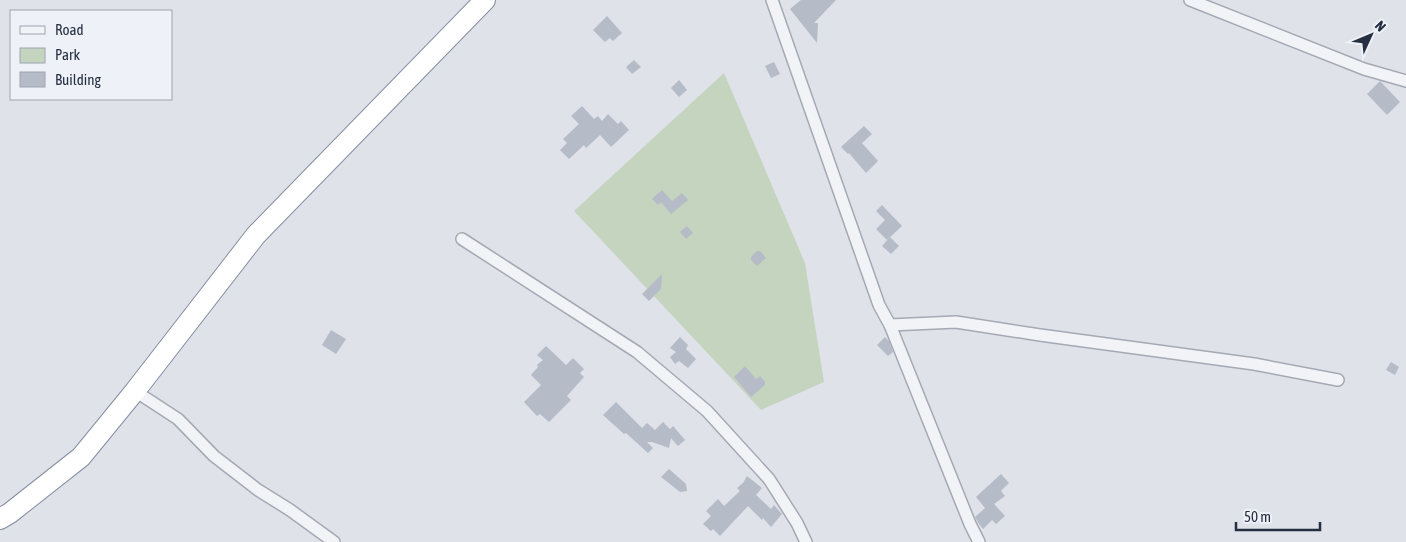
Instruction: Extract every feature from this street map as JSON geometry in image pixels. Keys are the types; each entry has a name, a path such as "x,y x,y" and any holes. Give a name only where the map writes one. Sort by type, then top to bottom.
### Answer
{"highway":[{"path":"0,519 82,457 256,235 486,0"}],"street":[{"path":"772,0 879,305 890,325 979,542"},
{"path":"1190,0 1364,69 1406,81"},
{"path":"462,238 637,352 700,406 769,479 797,523 806,542"},
{"path":"890,325 956,322 1254,364 1338,380"},
{"path":"135,391 178,419 214,456 258,490 290,510 334,542"}],"green space":[{"path":"724,73 805,263 824,382 761,410 574,211"}],"building":[{"path":"801,0 836,0 814,23 818,23 817,43 790,9"},
{"path":"607,16 622,33 613,41 610,38 605,42 593,30"},
{"path":"634,60 641,67 632,74 626,67"},
{"path":"774,62 780,74 771,78 765,66"},
{"path":"679,80 687,90 679,97 671,88"},
{"path":"1380,81 1400,102 1387,115 1367,94"},
{"path":"582,106 594,119 598,116 602,121 608,114 618,124 621,121 629,130 611,147 600,135 586,148 584,145 569,159 560,150 567,143 563,139 579,124 571,116"},
{"path":"864,126 872,134 862,143 878,161 866,173 849,153 841,147"},
{"path":"662,190 672,201 682,193 688,200 671,214 661,202 658,205 652,199"},
{"path":"882,205 902,226 887,240 876,229 885,220 876,211"},
{"path":"687,226 693,233 686,239 680,232"},
{"path":"890,237 899,246 891,254 882,246"},
{"path":"757,251 760,251 766,258 757,266 751,260 751,257"},
{"path":"662,274 661,289 649,301 642,294"},
{"path":"331,330 346,339 336,354 322,345"},
{"path":"680,337 688,345 686,349 696,359 688,368 679,361 675,364 670,357 676,352 670,348"},
{"path":"885,337 889,341 893,352 888,356 877,345"},
{"path":"546,346 566,365 573,358 584,369 580,373 584,377 567,396 571,400 549,422 540,414 537,416 524,402 541,385 531,375 538,367 537,365 543,360 537,355"},
{"path":"1391,362 1399,367 1395,375 1386,370"},
{"path":"745,366 756,379 760,376 765,382 765,385 751,397 734,377"},
{"path":"616,402 642,428 647,423 655,430 663,422 670,429 673,426 685,440 678,446 671,438 669,448 647,442 653,448 648,453 603,415"},
{"path":"669,469 686,484 687,491 680,492 661,477"},
{"path":"1001,474 1009,483 1001,491 1005,496 994,504 1005,516 996,524 992,520 983,529 975,517 985,508 976,497"},
{"path":"747,476 762,488 756,495 771,509 774,505 782,514 771,527 748,506 720,536 713,529 711,531 703,524 711,516 706,511 718,499 724,506 740,491 737,488"}]}
